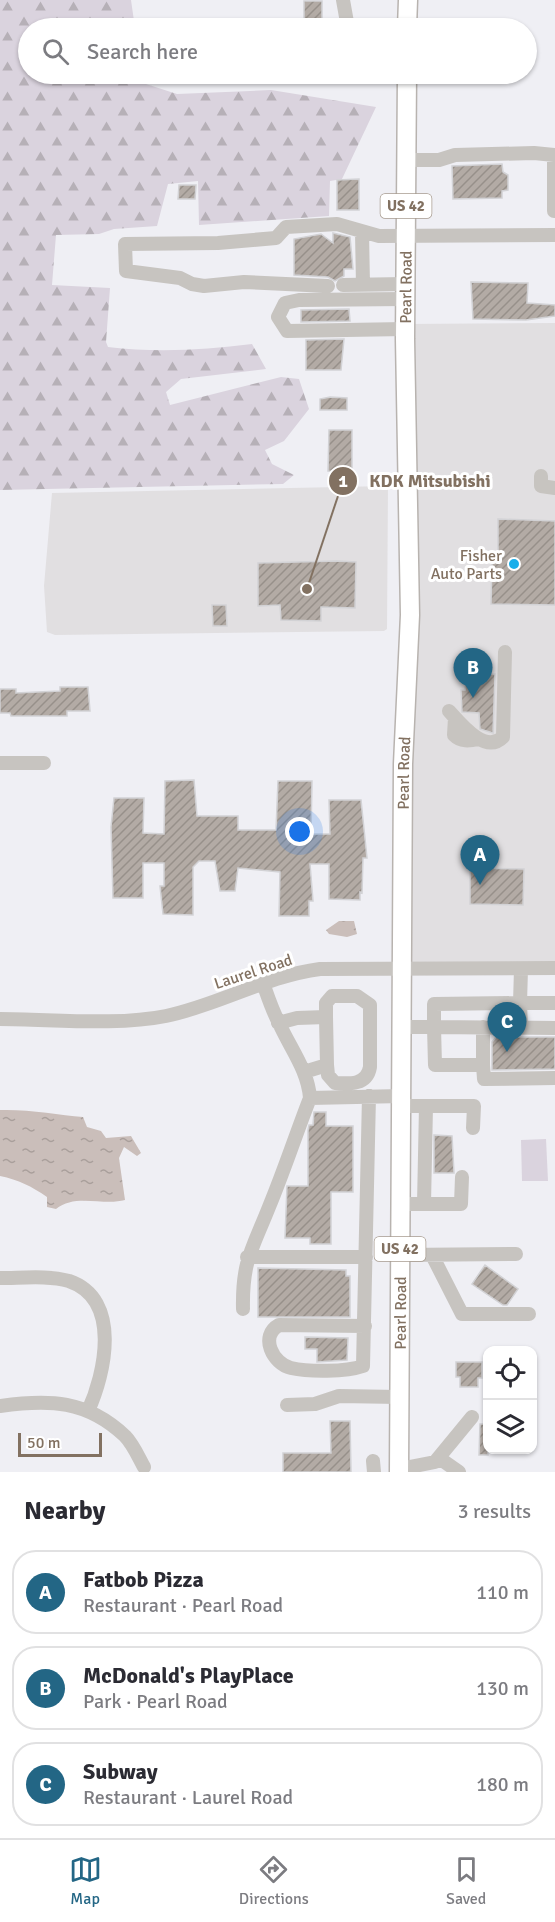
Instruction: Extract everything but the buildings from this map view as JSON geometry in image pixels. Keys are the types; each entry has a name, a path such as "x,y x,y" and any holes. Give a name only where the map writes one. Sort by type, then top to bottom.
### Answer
{"main road":[{"path":"407,18 408,0"},
{"name":"Pearl Road","path":"399,1471 403,764 410,615 405,329 407,84"}],"street":[{"path":"343,0 346,18"},
{"path":"407,160 439,160 455,155 478,154 554,155 554,211"},
{"path":"328,285 244,282 204,285 192,284 180,278 126,271 125,244 238,242 276,237 286,227 337,224 379,236 406,234 555,235"},
{"path":"362,232 363,285"},
{"path":"343,285 363,285 405,292"},
{"path":"405,292 299,300 285,303 278,317 287,331 405,329"},
{"path":"541,476 541,486 555,488"},
{"path":"452,714 479,739 493,742 503,737 505,652"},
{"path":"0,763 44,764"},
{"name":"Laurel Road","path":"0,1019 139,1019 164,1016 188,1011 263,983 320,969 555,968"},
{"path":"521,969 521,1027"},
{"path":"243,1309 242,1281 247,1257 269,1208 310,1098 309,1084 278,1023 263,983"},
{"path":"332,996 357,996 370,1005 370,1067 367,1076 352,1083 334,1083 328,1075 326,1017 326,1003 332,996"},
{"path":"483,1065 435,1065 434,1004 555,1003"},
{"path":"278,1023 297,1018 326,1017"},
{"path":"403,1027 555,1028"},
{"path":"483,1027 484,1079 555,1078"},
{"path":"304,1072 327,1065"},
{"path":"310,1098 369,1096 426,1106 474,1106 473,1128"},
{"path":"365,1326 279,1325 273,1328 268,1337 269,1346 276,1358 289,1368 351,1370 363,1366 365,1326 369,1096"},
{"path":"424,1204 426,1106"},
{"path":"400,1204 461,1204 462,1177"},
{"path":"400,1255 516,1254"},
{"path":"432,1255 462,1314 529,1314"},
{"path":"247,1257 366,1257"},
{"path":"0,1278 57,1279 70,1282 90,1295 102,1315 103,1369 88,1411"},
{"path":"287,1405 315,1404 339,1396 399,1397"},
{"path":"0,1406 51,1401 88,1411 126,1437 144,1467"},
{"path":"399,1471 435,1462 472,1417"},
{"path":"439,1458 459,1472"}],"shaded area":[{"path":"555,323 555,968 403,968 405,324"},
{"path":"388,486 387,629 384,631 55,635 47,632 44,586 52,493"}],"green space":[{"path":"0,0 131,0 134,18 18,18 18,84 146,84 177,94 271,90 376,107 342,179 330,181 329,216 199,225 198,181 168,184 157,226 114,229 99,234 56,235 52,285 110,288 106,342 108,347 180,350 252,344 266,369 181,379 166,392 170,405 281,377 299,379 309,409 284,441 265,450 272,464 294,475 283,484 0,490"},
{"path":"546,1139 548,1181 522,1181 521,1140"}],"water":[{"path":"339,921 354,921 357,934 347,937 329,934 326,930"},
{"path":"0,1110 83,1117 87,1127 101,1131 106,1138 131,1136 141,1153 137,1156 124,1147 119,1158 125,1200 72,1202 56,1209 47,1207 47,1197 36,1190 0,1176"}],"place":[{"name":"Fisher Auto Parts","path":"514,564"},
{"name":"KDK Mitsubishi","path":"307,589"},
{"name":"McDonald's PlayPlace","path":"473,698"},
{"name":"Fatbob Pizza","path":"480,885"},
{"name":"Subway","path":"507,1052"}]}
